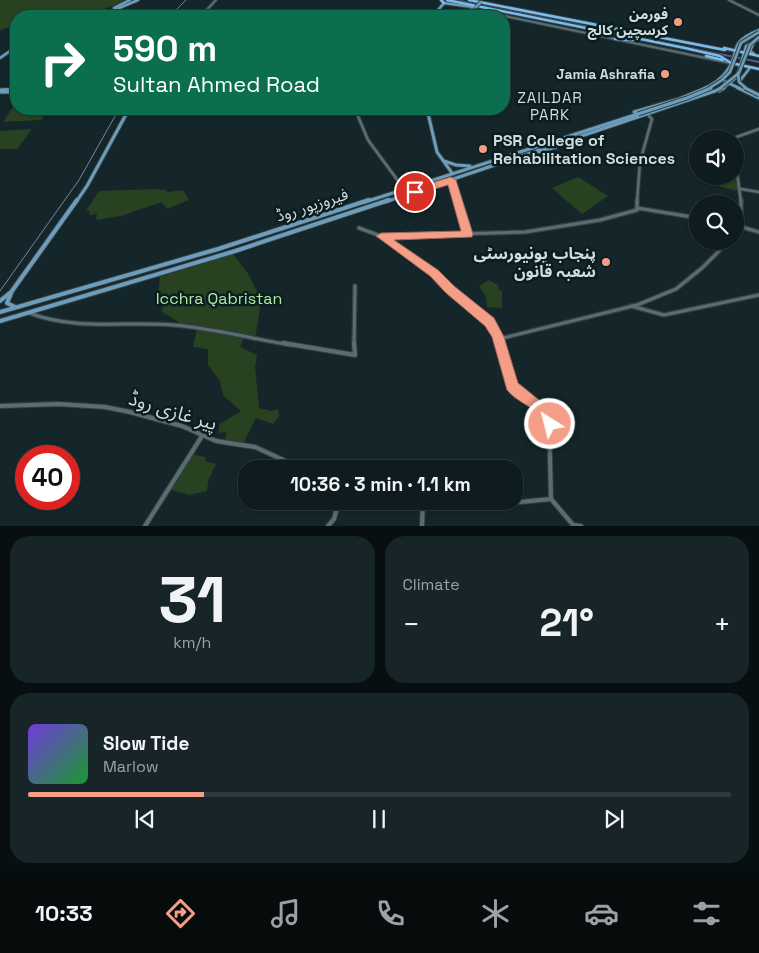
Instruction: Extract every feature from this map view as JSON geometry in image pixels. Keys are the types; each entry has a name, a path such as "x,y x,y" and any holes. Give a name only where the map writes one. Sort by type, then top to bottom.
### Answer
{"highway":[{"path":"447,0 496,10"},
{"path":"469,0 724,49 734,49 759,56"},
{"path":"442,1 486,10"},
{"path":"480,1 562,19"},
{"path":"510,13 732,59"},
{"path":"510,14 544,20"},
{"path":"626,37 723,60"},
{"path":"615,39 647,42"},
{"path":"751,55 759,56"},
{"path":"720,56 731,64 758,68"},
{"path":"749,67 758,68"}],"main road":[{"path":"113,10 134,0"},
{"path":"112,10 134,0"},
{"path":"438,10 442,1"},
{"path":"440,7 447,4 474,8 480,1"},
{"path":"752,43 744,43 740,38 759,31"},
{"path":"638,114 700,92 720,82 734,65 741,43 759,31"},
{"name":"فیروزپور روڈ","path":"0,312 218,249 630,115 713,84 722,78 731,64 734,49 740,38"},
{"path":"759,38 745,47 737,81 759,95"},
{"name":"فیروزپور روڈ","path":"529,153 543,152 714,94 735,82 744,63 749,45 759,38"},
{"path":"752,43 750,52 759,56"},
{"path":"739,74 749,67"},
{"path":"735,82 749,67"},
{"name":"فیروزپور روڈ","path":"0,321 217,256 451,180 705,95 729,83 739,74"},
{"path":"722,78 735,82 759,95"},
{"path":"735,82 744,88"},
{"path":"713,84 721,85 725,88 744,88"},
{"name":"فیروزپور روڈ","path":"630,115 638,114"},
{"path":"18,307 7,303 12,291 87,186 126,115"},
{"path":"429,115 438,152 452,173"},
{"path":"444,160 456,165 474,166"},
{"path":"217,256 184,265 182,262 218,249"},
{"path":"131,275 179,263 178,267 134,281"},
{"path":"0,300 12,291"}],"street":[{"path":"207,10 216,0"},
{"path":"729,0 759,15"},
{"path":"474,8 483,10"},
{"path":"510,16 731,64"},
{"path":"358,115 368,140 404,189"},
{"path":"637,208 637,175 641,152 652,119 649,116"},
{"path":"744,134 759,129"},
{"path":"451,180 468,234"},
{"path":"739,185 740,195"},
{"path":"740,189 759,192"},
{"path":"381,236 525,232 600,220 637,210 637,208 689,217"},
{"path":"744,227 759,232"},
{"path":"359,228 381,236 434,273 450,290 490,322 499,339 512,386 517,392 549,416 551,499 573,525 581,526"},
{"path":"499,339 630,306 676,289 702,268 720,250"},
{"path":"28,313 42,320 64,324 98,326 152,324 186,327 356,355 354,338 355,286"},
{"path":"630,306 664,315 759,295"},
{"name":"پیر غازی روڈ","path":"0,406 58,404 105,408 160,419 182,426 216,441 255,447 283,460"},
{"path":"145,526 202,436"},
{"path":"523,502 551,499"},
{"path":"328,526 334,519 336,510"},
{"path":"422,526 423,510"}],"green space":[{"path":"0,0 124,0 102,10 10,10 10,27 0,30"},
{"path":"10,112 10,115 45,115 41,120 3,122"},
{"path":"32,129 17,149 0,149 0,131"},
{"path":"578,177 608,196 582,214 552,188"},
{"path":"714,185 740,185 741,192"},
{"path":"166,190 167,192 183,190 189,200 167,209 162,202 121,216 96,220 97,214 89,215 90,211 86,211 99,191"},
{"name":"Icchra Qabristan","path":"233,254 249,275 260,298 255,339 244,337 240,347 257,355 255,367 259,408 271,411 278,409 279,416 273,424 256,418 243,444 225,442 226,432 219,433 219,425 241,411 223,395 220,381 208,365 208,349 193,347 197,329 187,327 162,312 164,299 158,295 160,277"},
{"path":"489,280 498,285 499,290 502,291 502,308 487,307 486,297 479,286"},
{"path":"190,454 206,457 205,461 216,464 208,481 207,491 189,495 168,489"}],"waterway":[{"path":"176,10 186,0"},
{"path":"456,0 505,10"},
{"path":"510,11 759,62"},
{"path":"0,291 79,180 116,115"}],"tunnel":[{"path":"725,50 751,55"},
{"path":"730,62 748,65"}],"place":[{"name":"فورمن کرسچین کالج","path":"678,22"},
{"name":"Jamia Ashrafia","path":"665,74"},
{"name":"PSR College of Rehabilitation Sciences","path":"483,149"},
{"name":"پنجاب یونیورسٹی شعبہ قانون","path":"606,262"}],"district":[{"name":"ZAILDAR PARK","path":"550,106"}],"route":[{"path":"415,192 451,180 468,234 381,236 434,273 450,290 490,322 498,337 512,386 517,392 549,416 550,424"}]}
